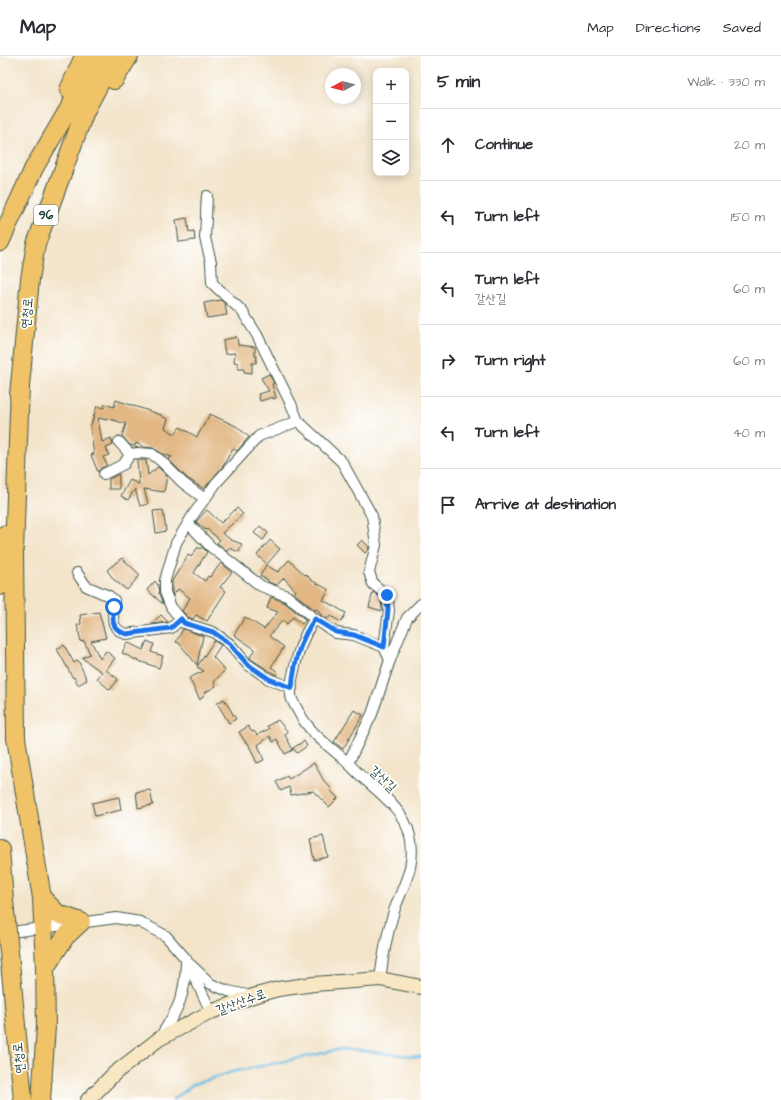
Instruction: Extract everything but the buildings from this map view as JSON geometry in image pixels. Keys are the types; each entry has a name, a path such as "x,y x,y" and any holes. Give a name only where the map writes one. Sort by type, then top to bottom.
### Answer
{"highway":[{"path":"34,168 84,56"},
{"name":"96","path":"0,242 34,168 100,56"},
{"name":"연청로","path":"0,586 30,279 36,244 85,111 114,56"},
{"path":"63,169 129,56"},
{"path":"20,385 14,552 16,738 42,898 46,1026 41,1100"},
{"name":"연청로","path":"0,848 23,1100"},
{"path":"42,898 58,914 80,922 65,938 45,968"},
{"path":"0,994 13,1100"}],"main road":[{"name":"갈산산수로","path":"88,1100 115,1073 159,1039 211,1012 253,996 278,989 314,984 380,979 421,987"}],"street":[{"path":"206,211 207,196 206,238 211,262 212,283 242,311 257,336 298,421 342,462 372,516 376,544 369,572 374,584 387,595 388,610 384,647 390,660"},
{"path":"292,688 269,679 247,664 230,644 213,632 184,623 171,607 166,592 165,580 176,543 217,482 259,436 298,421"},
{"path":"119,442 130,454"},
{"path":"130,454 152,454 183,483 205,499"},
{"path":"104,474 124,464 130,454"},
{"path":"188,523 210,546 261,586 287,596 315,619 336,632 354,635 384,647"},
{"path":"77,574 86,586 109,596 114,600 112,619 119,632 126,634 171,628 181,619"},
{"path":"348,763 372,714 390,660 407,618 421,604"},
{"name":"갈산길","path":"315,619 310,625 300,646 293,674 291,696 303,722 323,742 388,800 401,816 410,835 413,855 408,879 394,911 383,955 380,979"},
{"path":"0,933 116,918 140,922 166,936 186,960 211,984 228,991 253,996"},
{"path":"186,960 211,1012"},
{"path":"159,1039 170,1023 180,1004 184,990 186,960"}],"waterway":[{"path":"173,1100 192,1085 232,1072 342,1049 421,1057"}],"route":[{"path":"114,607 112,619 119,632 126,634 171,628 181,619 184,623 213,632 230,644 247,664 269,679 292,688 293,674 300,646 310,625 315,619 336,632 354,635 384,647 388,610 387,595"}]}
